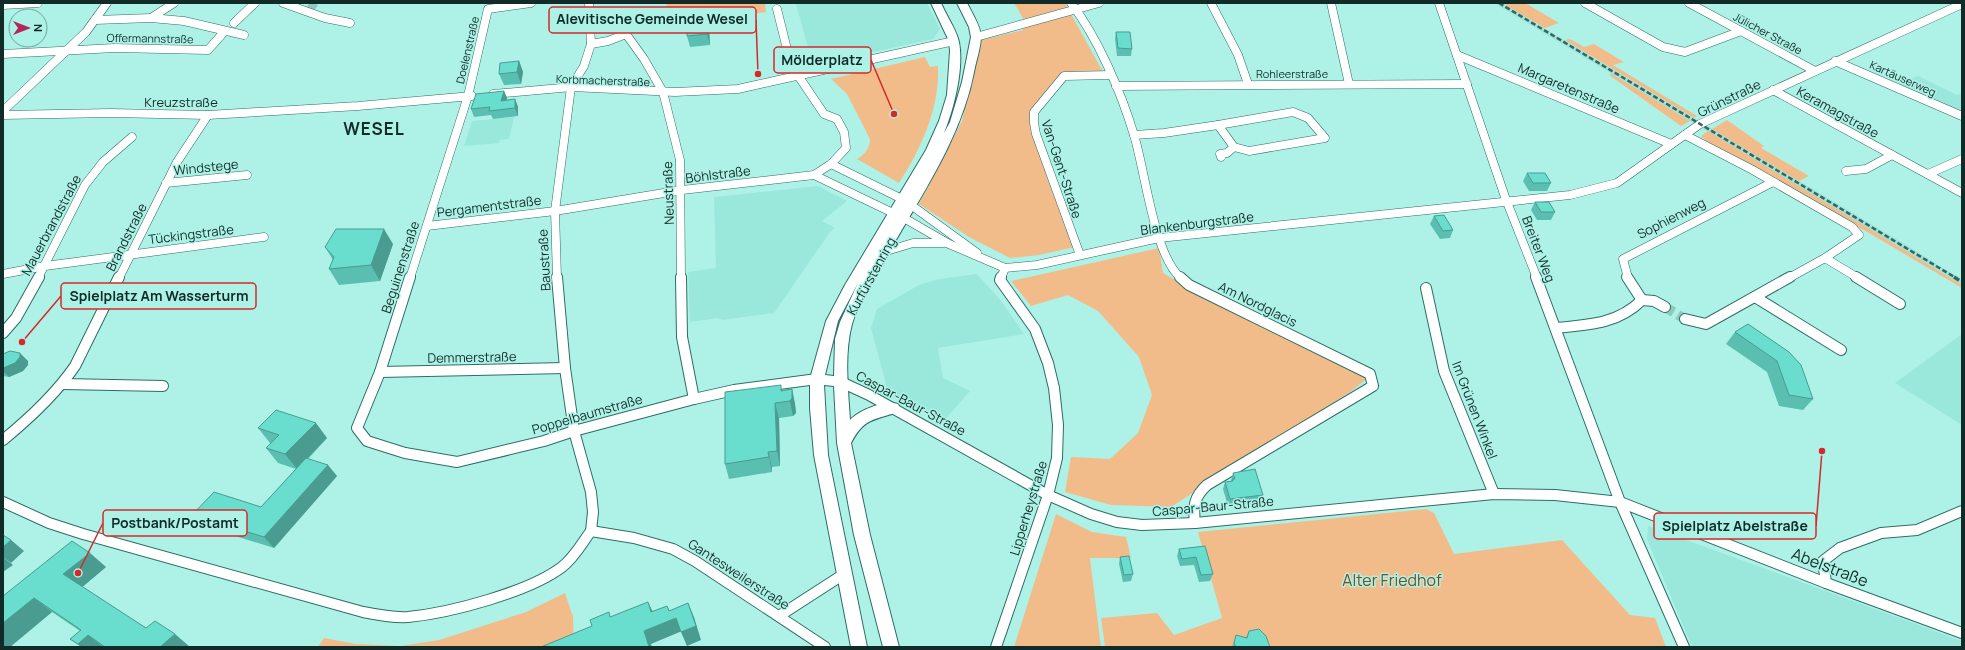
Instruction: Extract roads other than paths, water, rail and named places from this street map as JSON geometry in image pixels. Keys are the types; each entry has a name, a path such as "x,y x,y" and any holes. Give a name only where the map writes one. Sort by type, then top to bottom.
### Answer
{"main road":[{"path":"936,3 965,39 974,27 962,3"},
{"name":"Kurfürstenring","path":"906,202 941,152 956,122 967,82 965,39"},
{"name":"Kurfürstenring","path":"859,647 821,456 817,408 817,379 832,321 849,288 898,216 932,150 944,121 952,95 955,70 965,39"},
{"name":"Kurfürstenring","path":"891,647 862,535 844,443 841,351 846,322 865,282 883,252 898,216"},
{"path":"817,379 841,382"},
{"path":"844,443 848,431 861,418 872,411 893,408"}],"street":[{"path":"3,5 38,3"},
{"path":"3,110 67,50 95,20 107,3"},
{"path":"152,18 174,3"},
{"path":"234,23 255,3"},
{"path":"283,3 308,10 325,18 350,23"},
{"path":"512,4 531,3"},
{"path":"571,87 584,66 591,44 589,3"},
{"name":"Am Nordglacis","path":"1071,3 1085,21 1116,86 1134,135 1158,235 1168,263 1176,274 1189,285 1370,374 1372,386 1207,485 1198,493 1193,503 1194,522"},
{"name":"Korbmacherstraße","path":"358,106 571,87 706,93 798,76 965,39 1099,3"},
{"path":"1211,3 1238,56 1248,84"},
{"path":"1331,3 1349,84"},
{"name":"Breiter Weg","path":"1439,3 1458,54 1507,202 1556,328 1620,502 1684,647"},
{"path":"1585,3 1663,48 1675,51 1685,52 1741,31"},
{"name":"Jülicher Straße","path":"1689,3 1815,71"},
{"name":"Doelenstraße","path":"468,96 488,9 512,4"},
{"name":"Grünstraße","path":"1507,202 1570,195 1617,184 1700,124 1962,4"},
{"path":"777,9 791,65 824,114 837,119 844,132 846,148 831,164 814,175"},
{"path":"95,20 152,18 184,21 244,36"},
{"name":"Offermannstraße","path":"3,54 67,50 146,48 208,50 224,32"},
{"name":"Neustraße","path":"591,44 608,42 626,34 644,59 663,92 680,160 682,190 682,337 694,399"},
{"name":"Margaretenstraße","path":"1458,54 1671,144"},
{"name":"Kartäuserweg","path":"1835,61 1962,116"},
{"name":"Van-Gent-Straße","path":"1080,254 1061,208 1032,120 1034,112 1064,76 1111,75"},
{"name":"Rohleerstraße","path":"1116,86 1248,84 1467,84"},
{"name":"Baustraße","path":"571,87 554,211 556,269 565,368 574,431"},
{"name":"Keramagstraße","path":"1773,90 1962,193"},
{"name":"Beguinenstraße","path":"367,441 357,428 380,372 468,96"},
{"name":"Kreuzstraße","path":"3,116 104,114 208,115 358,106"},
{"path":"1134,135 1164,133 1294,112 1306,115 1325,138 1249,151 1234,148 1218,125"},
{"name":"Brandstraße","path":"3,440 28,421 63,384 75,366 132,255 177,162 208,115"},
{"path":"1685,135 1773,182 1852,227 1858,233 1858,237 1825,258 1706,324 1685,319"},
{"name":"Mauerbrandstraße","path":"3,333 16,318 45,266 85,185 103,162 132,137"},
{"path":"1221,157 1220,154 1227,154 1234,148"},
{"path":"1846,172 1866,169 1892,155"},
{"path":"1928,174 1962,158"},
{"path":"831,164 906,202 988,262"},
{"name":"Windstege","path":"166,183 247,175"},
{"name":"Blankenburgstraße","path":"814,175 898,216 949,244 1005,268 1037,264 1158,235 1507,202"},
{"name":"Böhlstraße","path":"554,211 682,190 814,175"},
{"name":"Sophienweg","path":"1642,300 1627,279 1623,267 1623,259 1634,252 1773,182"},
{"name":"Pergamentstraße","path":"427,226 554,211"},
{"name":"Tückingstraße","path":"3,274 45,266 264,237"},
{"path":"883,252 918,242 949,244"},
{"path":"1825,258 1900,304"},
{"name":"Lipperheystraße","path":"996,647 1048,495 1057,458 1058,424 1054,388 1048,364 1035,329 1000,280 1005,268"},
{"name":"Im Grünen Winkel","path":"1426,288 1444,371 1494,494"},
{"path":"1755,297 1841,350"},
{"path":"1556,328 1604,323 1633,311 1642,300 1654,301 1665,307"},
{"name":"Demmerstraße","path":"380,372 565,368"},
{"name":"Poppelbaumstraße","path":"367,441 405,453 457,462 544,441 574,431 694,399 734,390 817,379"},
{"name":"Caspar-Baur-Straße","path":"841,382 893,408 1048,495 1091,514 1117,522 1147,525 1194,522 1494,494 1555,495 1620,502"},
{"path":"63,384 163,386"},
{"path":"3,502 50,523 102,540 358,610 388,616 408,617 434,613 518,588 542,578 562,566 591,531 593,512 591,492 574,431"},
{"name":"Abelstraße","path":"1620,502 1962,633"},
{"path":"1826,582 1823,561 1840,548 1881,533 1917,530 1962,511"},
{"name":"Gantesweilerstraße","path":"591,531 634,538 673,549 695,561 825,647"},
{"path":"779,616 844,574"}],"tunnel":[{"path":"310,9 315,3"},
{"path":"1665,307 1685,319"}],"railway":[{"path":"1499,3 1956,278"},
{"path":"1954,277 1962,282"}],"place":[{"name":"Alevitische Gemeinde Wesel","path":"758,74"},
{"name":"Mölderplatz","path":"894,114"},
{"name":"Spielplatz Am Wasserturm","path":"22,342"},
{"name":"Spielplatz Abelstraße","path":"1822,451"},
{"name":"Postbank/Postamt","path":"78,573"}],"district":[{"name":"WESEL","path":"374,128"}],"park label":[{"name":"Alter Friedhof","path":"1392,580"}]}
